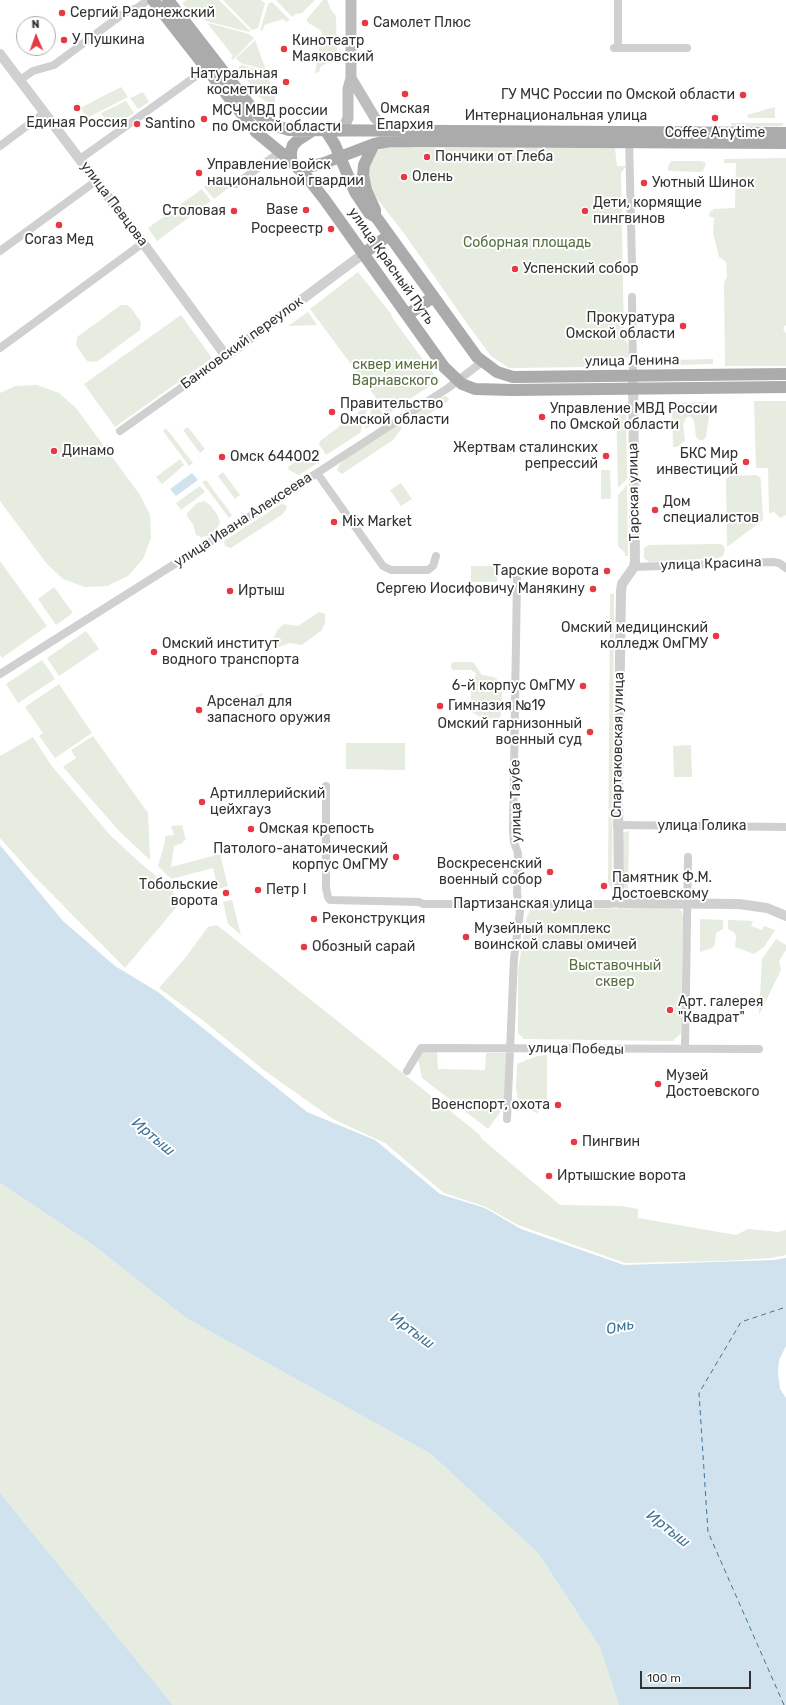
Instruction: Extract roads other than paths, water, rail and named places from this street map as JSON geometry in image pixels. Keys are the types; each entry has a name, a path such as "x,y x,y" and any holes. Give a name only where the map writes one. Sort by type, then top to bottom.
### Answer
{"main road":[{"name":"улица Красный Путь","path":"153,0 256,132 307,177 408,315 444,367 457,380 468,387 475,389 512,390"},
{"path":"168,0 254,111 270,124 277,127 290,130 326,131"},
{"path":"340,130 345,125 348,118 348,89 351,78 351,0"},
{"path":"351,78 375,118 388,130"},
{"name":"Интернациональная улица","path":"326,131 388,130 786,143"},
{"path":"294,164 291,151 293,145 312,131"},
{"name":"улица Красный Путь","path":"326,131 334,145 355,192 369,213 376,217 482,362"},
{"name":"Интернациональная улица","path":"294,164 312,166 374,144 390,141 786,133"},
{"path":"374,144 364,165 363,175 366,190 375,210 376,217"},
{"path":"363,254 388,235"},
{"path":"408,315 433,297"},
{"name":"улица Ленина","path":"482,362 497,372 513,377 633,382 723,381 786,374"},
{"name":"улица Ленина","path":"723,381 786,387"},
{"name":"улица Ленина","path":"512,390 633,382"}],"street":[{"path":"20,80 33,71 54,65 124,13 137,8 148,0"},
{"path":"618,0 616,48 687,48"},
{"name":"улица Певцова","path":"0,54 143,243 226,356"},
{"path":"80,159 206,69"},
{"path":"0,146 44,113"},
{"path":"630,137 632,266"},
{"path":"236,184 280,152"},
{"path":"0,251 96,181"},
{"path":"0,348 143,243"},
{"name":"Банковский переулок","path":"120,431 226,356 363,254"},
{"name":"Тарская улица","path":"632,297 634,567"},
{"name":"улица Ивана Алексеева","path":"0,674 317,473 448,388 482,362"},
{"path":"317,473 383,566 391,570 428,570 433,566 436,556"},
{"name":"улица Красина","path":"634,567 773,562 779,563 786,568"},
{"name":"Спартаковская улица","path":"619,903 617,825 620,591 625,579 634,567"},
{"name":"улица Таубе","path":"507,1119 514,958 520,912 520,904 517,893 518,853 514,842 513,831 518,578"},
{"name":"Партизанская улица","path":"326,786 326,888 330,900 419,902 423,904 610,904 688,902 754,905 767,908 786,916"},
{"name":"улица Голика","path":"617,825 786,827"},
{"path":"685,1049 688,857"},
{"name":"улица Победы","path":"407,1071 421,1048 759,1049"}],"water":[{"path":"192,473 198,480 176,496 170,489"},
{"name":"Омь","path":"0,845 63,921 115,966 158,992 307,1112 375,1140 440,1194 485,1208 521,1229 624,1265 774,1260 786,1258 786,1346 779,1360 778,1373 780,1389 786,1398 786,1705 619,1705 600,1647 538,1553 431,1454 186,1318 93,1245 0,1183"},
{"path":"0,1493 173,1705 0,1705"}],"place":[{"name":"Сергий Радонежский","path":"62,13"},
{"name":"Самолет Плюс","path":"365,23"},
{"name":"У Пушкина","path":"64,40"},
{"name":"Кинотеатр Маяковский","path":"284,49"},
{"name":"Натуральная косметика","path":"286,82"},
{"name":"Омская Епархия","path":"405,94"},
{"name":"ГУ МЧС России по Омской области","path":"743,95"},
{"name":"Единая Россия","path":"77,108"},
{"name":"Coffee Anytime","path":"715,118"},
{"name":"МСЧ МВД россии по Омской области","path":"204,119"},
{"name":"Santino","path":"137,124"},
{"name":"Пончики от Глеба","path":"427,157"},
{"name":"Управление войск национальной гвардии","path":"199,173"},
{"name":"Олень","path":"404,177"},
{"name":"Уютный Шинок","path":"644,183"},
{"name":"Base","path":"306,210"},
{"name":"Столовая","path":"234,211"},
{"name":"Дети, кормящие пингвинов","path":"585,211"},
{"name":"Согаз Мед","path":"59,225"},
{"name":"Росреестр","path":"331,229"},
{"name":"Успенский собор","path":"515,269"},
{"name":"Прокуратура Омской области","path":"683,326"},
{"name":"Правительство Омской области","path":"332,412"},
{"name":"Управление МВД России по Омской области","path":"542,417"},
{"name":"Динамо","path":"54,451"},
{"name":"Жертвам сталинских репрессий","path":"606,456"},
{"name":"Омск 644002","path":"222,457"},
{"name":"БКС Мир инвестиций","path":"746,462"},
{"name":"Дом специалистов","path":"655,510"},
{"name":"Mix Market","path":"334,522"},
{"name":"Тарские ворота","path":"607,571"},
{"name":"Сергею Иосифовичу Манякину","path":"593,589"},
{"name":"Иртыш","path":"230,591"},
{"name":"Омский медицинский колледж ОмГМУ","path":"716,636"},
{"name":"Омский институт водного транспорта","path":"154,652"},
{"name":"6-й корпус ОмГМУ","path":"583,686"},
{"name":"Гимназия №19","path":"440,706"},
{"name":"Арсенал для запасного оружия","path":"199,710"},
{"name":"Омский гарнизонный военный суд","path":"590,732"},
{"name":"Артиллерийский цейхгауз","path":"202,802"},
{"name":"Омская крепость","path":"251,829"},
{"name":"Патолого-анатомический корпус ОмГМУ","path":"396,857"},
{"name":"Воскресенский военный собор","path":"550,872"},
{"name":"Памятник Ф.М. Достоевскому","path":"604,886"},
{"name":"Петр I","path":"258,890"},
{"name":"Тобольские ворота","path":"226,893"},
{"name":"Реконструкция","path":"314,919"},
{"name":"Музейный комплекс воинской славы омичей","path":"466,937"},
{"name":"Обозный сарай","path":"304,947"},
{"name":"Арт. галерея \"Квадрат\"","path":"670,1010"},
{"name":"Музей Достоевского","path":"658,1084"},
{"name":"Военспорт, охота","path":"558,1105"},
{"name":"Пингвин","path":"574,1142"},
{"name":"Иртышские ворота","path":"549,1176"}],"park label":[{"name":"Соборная площадь","path":"527,243"},
{"name":"сквер имени Варнавского","path":"395,374"},
{"name":"Выставочный сквер","path":"615,974"}]}
